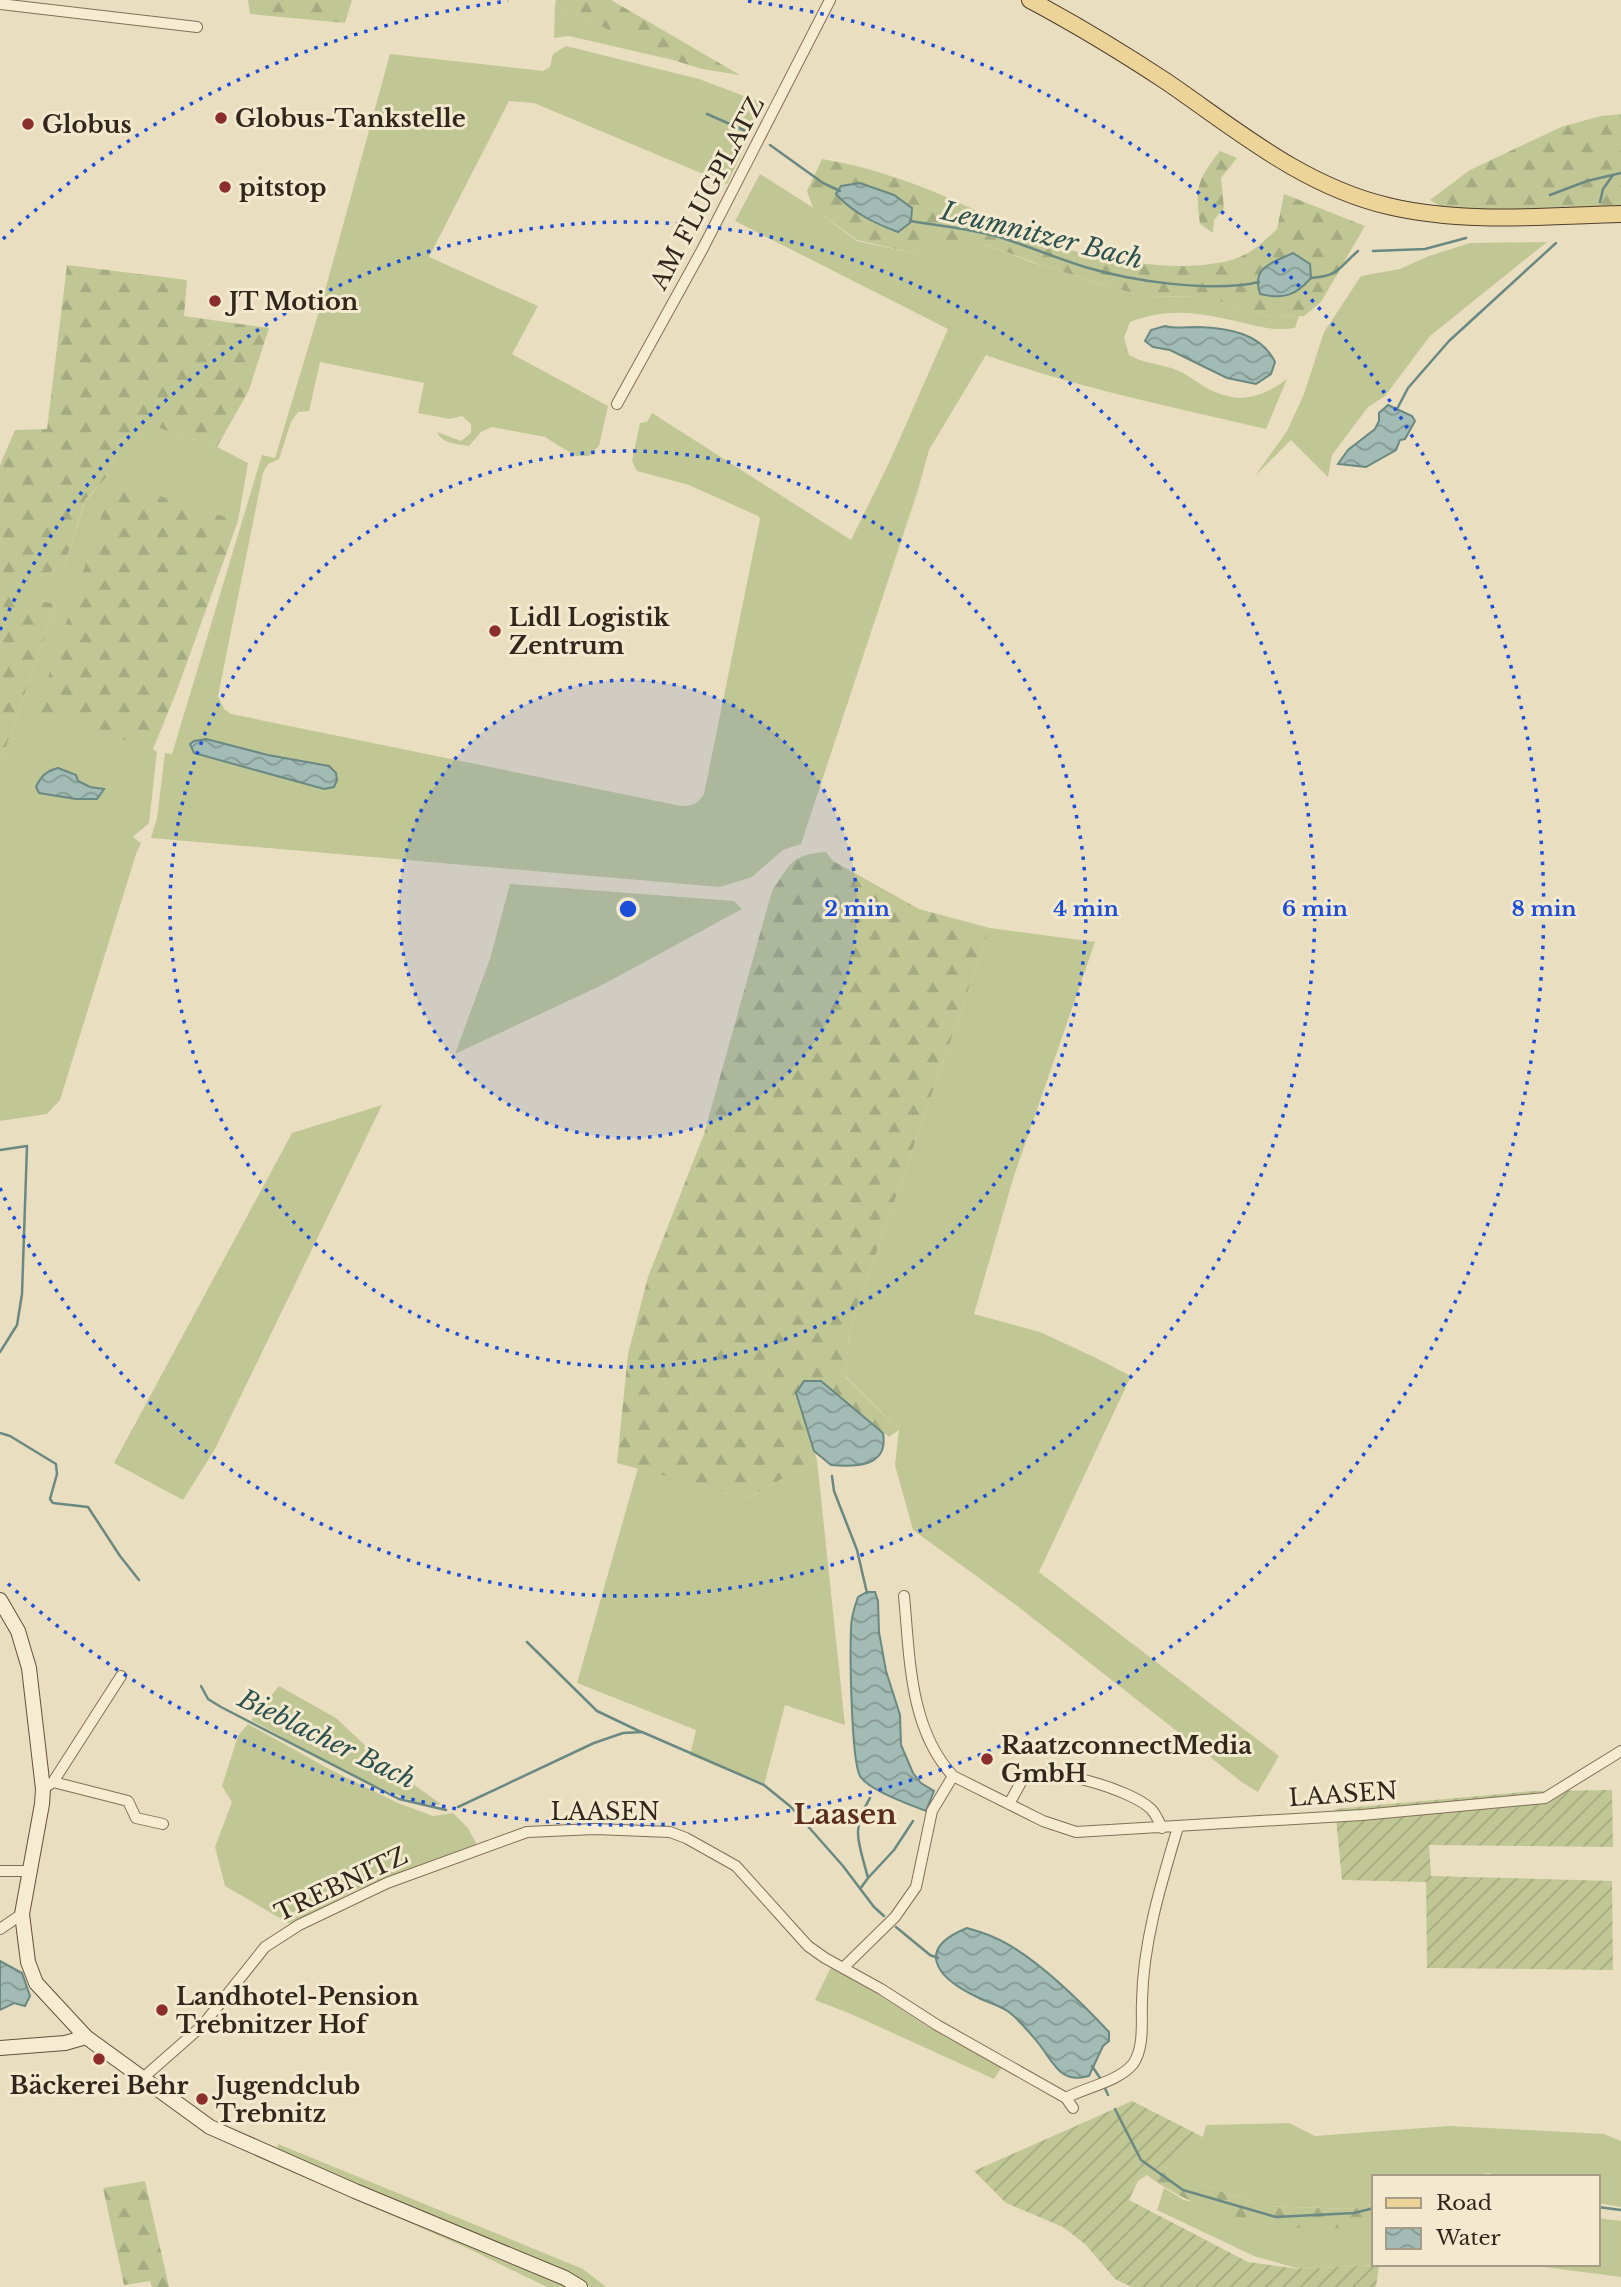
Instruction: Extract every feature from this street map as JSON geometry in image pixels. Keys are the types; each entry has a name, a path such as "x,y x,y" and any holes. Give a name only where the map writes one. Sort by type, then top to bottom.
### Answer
{"main road":[{"path":"1030,0 1146,69 1297,170 1353,195 1387,206 1445,215 1621,214"}],"street":[{"name":"AM FLUGPLATZ","path":"617,404 702,250 830,0"},
{"path":"0,4 197,27"},
{"name":"LAASEN","path":"904,1596 913,1690 923,1724 940,1761 953,1776 1043,1821 1076,1832 1362,1815 1545,1798 1621,1751"},
{"path":"0,1600 18,1630 29,1668 48,1786"},
{"path":"121,1676 48,1786 22,1914 28,1962 36,1983 86,2037 210,2127 355,2191 565,2278 580,2287"},
{"path":"1009,1804 1025,1775 1038,1771 1115,1789 1135,1798 1152,1810 1162,1828"},
{"path":"844,1967 895,1917 916,1887 932,1811 953,1776"},
{"path":"48,1786 128,1801 136,1818 163,1824"},
{"path":"1066,2098 1122,2073 1136,2058 1140,2042 1150,1934 1159,1891 1178,1828"},
{"name":"LAASEN","path":"448,1863 527,1832 595,1829 670,1832 687,1838 736,1866 808,1946 825,1958 1066,2098 1073,2108"},
{"name":"TREBNITZ","path":"144,2077 202,2026 265,1947 299,1924 387,1884 448,1863"},
{"path":"0,1871 29,1871"},
{"path":"0,1929 22,1914"},
{"path":"0,2048 65,2043 86,2037"}],"green space":[{"path":"248,0 352,0 345,23 250,14"},
{"path":"556,0 611,0 740,75 702,69 673,60 555,5"},
{"path":"555,5 673,60 569,36 554,38"},
{"path":"566,46 699,79 765,104 727,184 534,103 509,101 429,257 538,306 512,354 608,406 599,446 589,456 576,456 545,437 492,427 481,432 469,446 451,443 437,432 461,441 471,433 471,424 462,416 450,419 418,413 424,383 320,362 309,411 298,412 291,422 279,459 268,464 263,473 218,696 224,709 231,714 681,806 692,805 699,800 704,794 760,519 689,485 637,471 632,461 640,423 647,422 652,413 851,540 888,465 948,329 735,221 760,174 812,207 857,241 913,253 946,241 976,241 1034,263 1145,297 1202,296 1271,317 1299,316 1295,328 1275,329 1198,314 1164,314 1130,322 1124,338 1129,355 1177,370 1225,396 1244,398 1261,394 1287,379 1266,429 1090,387 986,355 929,450 801,844 783,850 752,877 720,887 151,838 157,818 165,753 172,754 262,455 275,458 323,298 390,54 543,71 550,67 553,54"},
{"path":"1621,114 1621,210 1485,210 1440,206 1430,200 1470,170 1561,127 1601,116"},
{"path":"1220,151 1237,158 1221,178 1224,208 1214,220 1213,233 1200,224 1198,193 1202,177"},
{"path":"822,159 912,183 964,205 1013,231 1043,242 1135,263 1198,265 1226,261 1248,253 1277,229 1284,194 1365,226 1321,302 1304,316 1271,317 1202,296 1145,297 1044,266 976,241 946,241 913,253 857,240 813,208 807,191"},
{"path":"1547,242 1430,336 1385,396 1368,407 1332,455 1328,477 1291,440 1255,476 1287,431 1304,394 1324,332 1361,276 1400,269 1470,243"},
{"path":"67,265 187,280 184,316 269,328 249,390 217,447 156,427 122,439 105,479 85,500 64,566 23,584 21,597 56,604 0,764 0,465 15,430 47,429"},
{"path":"156,427 217,447 248,463 238,521 113,482 153,749 157,752 149,823 133,837 141,843 60,1100 47,1114 0,1121 0,764 56,604 20,597 23,584 64,566 85,501 105,479 122,439"},
{"path":"113,481 238,521 153,749 37,711"},
{"path":"826,852 833,861 919,909 990,928 850,1328 845,1377 899,1430 889,1437 821,1381 797,1394 817,1460 747,1498 617,1463 628,1354 648,1277 704,1134 772,891 798,858"},
{"path":"510,884 734,901 742,909 604,984 455,1054 490,959"},
{"path":"990,928 1095,942 1013,1179 974,1314 1040,1332 1131,1376 1039,1572 1279,1756 1258,1792 1016,1605 913,1530 895,1465 899,1430 845,1376 850,1328"},
{"path":"382,1105 215,1449 183,1500 114,1463 292,1133"},
{"path":"817,1460 845,1725 785,1705 764,1785 690,1755 696,1730 577,1683 638,1468 747,1498"},
{"path":"279,1686 336,1718 386,1765 441,1804 425,1804 376,1786 251,1720"},
{"path":"248,1724 398,1803 433,1816 453,1813 468,1828 478,1847 358,1889 290,1924 225,1886 215,1847 232,1802 222,1786 238,1736"},
{"path":"1612,1790 1613,1847 1429,1845 1431,1876 1612,1881 1613,1970 1427,1968 1426,1882 1342,1880 1335,1809 1533,1791"},
{"path":"832,1965 927,2026 1002,2067 994,2079 815,2000"},
{"path":"1132,2101 1203,2137 1138,2181 1129,2200 1248,2262 1299,2269 1379,2266 1376,2287 1132,2287 1115,2279 1085,2244 1063,2227 1006,2203 974,2171"},
{"path":"1289,2123 1315,2136 1449,2126 1604,2134 1621,2141 1621,2207 1600,2203 1600,2175 1489,2173 1372,2175 1372,2204 1352,2209 1263,2206 1197,2183 1160,2165 1203,2137 1206,2125"},
{"path":"278,2144 583,2269 606,2287 591,2287 569,2273 277,2153"},
{"path":"236,2147 566,2287 547,2287 467,2248"},
{"path":"1160,2165 1197,2183 1263,2206 1352,2209 1372,2204 1372,2223 1320,2229 1252,2221 1185,2198 1147,2175"},
{"path":"145,2181 169,2287 152,2287 150,2281 124,2285 103,2188"},
{"path":"1164,2188 1184,2200 1322,2229 1372,2223 1372,2265 1299,2269 1254,2256 1157,2210"},
{"path":"1600,2218 1621,2221 1621,2277 1544,2267 1462,2266 1600,2266"}],"water":[{"path":"860,183 894,195 912,208 911,222 898,232 864,217 836,194 841,186"},
{"path":"1293,253 1310,264 1311,278 1289,295 1260,294 1258,278 1265,267"},
{"path":"1165,326 1221,329 1252,338 1269,352 1275,362 1271,374 1256,384 1227,378 1170,350 1153,347 1145,341 1151,330"},
{"path":"1388,405 1412,416 1415,421 1405,439 1400,440 1396,450 1366,467 1338,464 1348,450 1375,429 1379,413"},
{"path":"206,739 268,755 329,766 336,773 337,780 334,787 324,789 194,753 190,744"},
{"path":"58,768 76,775 78,781 90,787 104,789 97,799 76,799 39,793 36,787 42,777"},
{"path":"804,1381 821,1381 883,1433 884,1444 876,1459 860,1465 831,1465 814,1451 796,1393"},
{"path":"867,1592 875,1592 878,1601 879,1632 886,1671 900,1715 901,1745 913,1773 921,1783 934,1791 926,1811 872,1787 860,1776 857,1766 852,1705 851,1625 858,1597"},
{"path":"967,1928 993,1937 1023,1954 1070,1993 1109,2032 1109,2041 1103,2046 1089,2076 1079,2078 1064,2074 1009,2012 961,1988 942,1972 936,1954 941,1945"},
{"path":"0,1961 22,1973 30,1996 25,2006 14,2003 0,2010"}],"waterway":[{"name":"Leumnitzer Bach","path":"707,114 746,131"},
{"name":"Leumnitzer Bach","path":"770,145 823,183 840,191"},
{"name":"Leumnitzer Bach","path":"1550,195 1587,181 1621,173"},
{"path":"1600,202 1603,189 1613,175"},
{"name":"Leumnitzer Bach","path":"910,221 988,234 1085,267 1125,277 1195,286 1259,282"},
{"name":"Leumnitzer Bach","path":"1373,251 1425,249 1466,238"},
{"path":"1397,409 1408,388 1449,341 1556,243"},
{"name":"Leumnitzer Bach","path":"1311,278 1333,273 1358,251"},
{"name":"Bieblacher Bach","path":"0,1150 27,1146 22,1294 17,1325 0,1352"},
{"name":"Bieblacher Bach","path":"0,1433 10,1436 56,1464 57,1474 50,1499 53,1503 88,1507 139,1580"},
{"path":"832,1476 834,1491 857,1550 867,1593"},
{"path":"527,1642 597,1711 641,1732"},
{"name":"Bieblacher Bach","path":"201,1686 208,1699 221,1707 399,1799 446,1810"},
{"name":"Bieblacher Bach","path":"458,1807 594,1743 623,1733 642,1732 764,1785 791,1807 884,1916"},
{"path":"860,1889 868,1878 859,1846 858,1828 870,1798"},
{"path":"868,1878 894,1850 913,1821"},
{"name":"Bieblacher Bach","path":"896,1927 930,1955 938,1958"},
{"name":"Bieblacher Bach","path":"1092,2066 1100,2078"},
{"name":"Bieblacher Bach","path":"1104,2086 1108,2095"},
{"name":"Bieblacher Bach","path":"1115,2109 1141,2160 1183,2190 1276,2217 1354,2213 1372,2208"},
{"name":"Bieblacher Bach","path":"1600,2207 1621,2210"}],"place":[{"name":"Globus-Tankstelle","path":"221,118"},
{"name":"Globus","path":"28,124"},
{"name":"pitstop","path":"225,187"},
{"name":"JT Motion","path":"215,301"},
{"name":"Lidl Logistik Zentrum","path":"495,631"},
{"name":"RaatzconnectMedia GmbH","path":"987,1759"},
{"name":"Landhotel-Pension Trebnitzer Hof","path":"162,2010"},
{"name":"Bäckerei Behr","path":"99,2059"},
{"name":"Jugendclub Trebnitz","path":"202,2099"}],"district":[{"name":"Laasen","path":"845,1814"}]}
